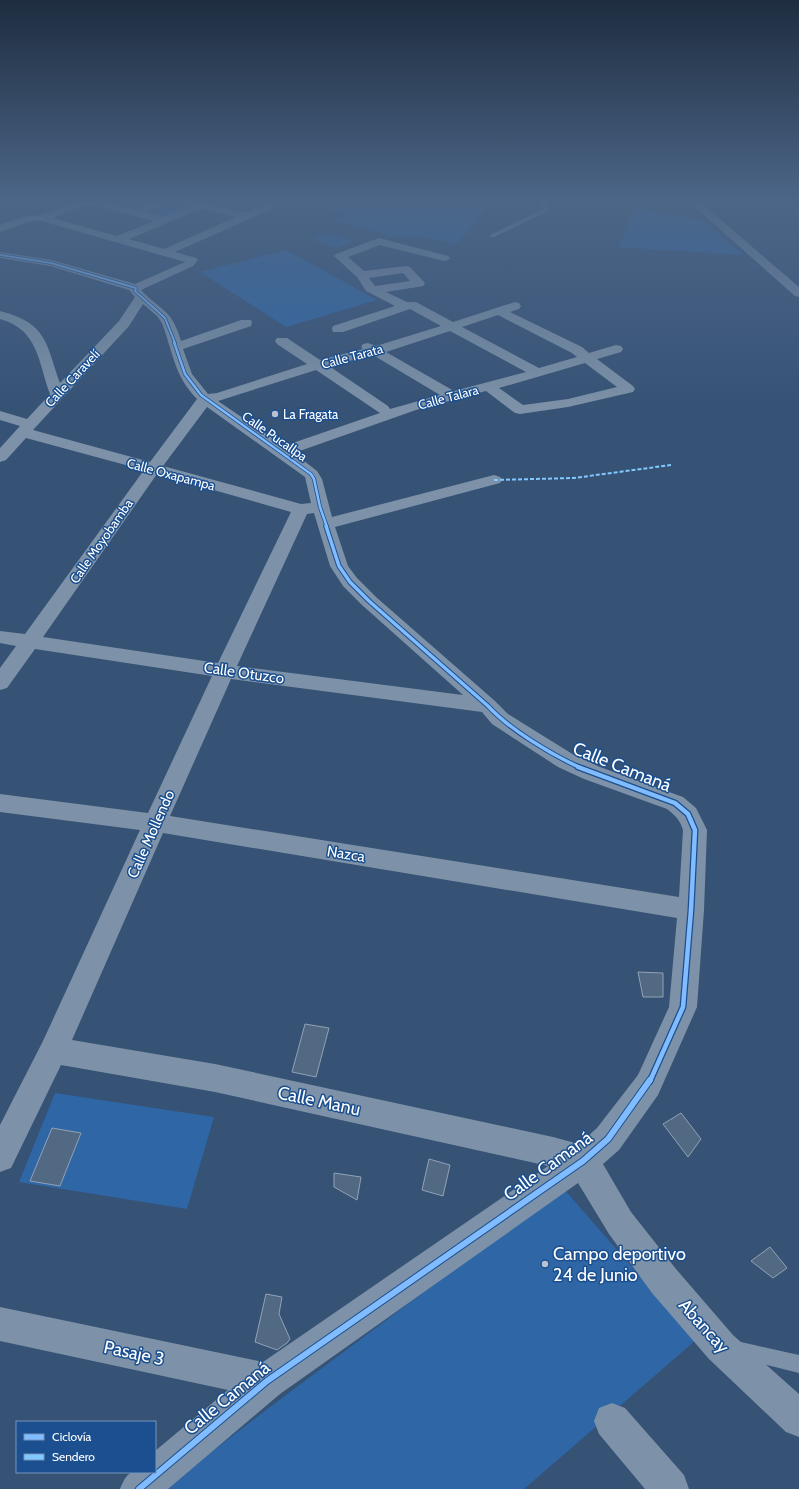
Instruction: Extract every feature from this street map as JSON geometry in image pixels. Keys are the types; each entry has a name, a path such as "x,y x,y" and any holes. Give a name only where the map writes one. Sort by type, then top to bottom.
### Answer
{"street":[{"name":"Calle Pucallpa","path":"74,270 139,292 155,307 168,323 180,363 186,376 205,399 282,452 311,474 314,479 310,508 325,524 339,566 350,582 383,614 488,706"},
{"path":"139,292 177,270"},
{"path":"356,270 370,288 405,306"},
{"path":"361,275 395,270"},
{"path":"373,290 419,283 407,270"},
{"path":"773,270 799,293"},
{"name":"Calle Caravelí","path":"0,457 124,323 139,292"},
{"path":"452,395 338,329 405,306 412,305 538,373"},
{"name":"Calle Tarata","path":"205,399 375,351 515,306"},
{"path":"488,386 520,410 568,403 628,389 571,347 499,311"},
{"path":"0,315 13,317 26,325 40,342 57,394"},
{"path":"176,347 246,323"},
{"path":"282,341 383,409"},
{"name":"Calle Talara","path":"282,452 411,407 538,373 616,349"},
{"name":"Calle Moyobamba","path":"0,683 205,399"},
{"name":"Calle Oxapampa","path":"0,416 26,428 153,469 310,508"},
{"path":"325,524 494,480"},
{"name":"Calle Mollendo","path":"0,1157 53,1050 224,670 310,508"},
{"name":"Calle Otuzco","path":"0,637 224,670 488,706"},
{"name":"Calle Camaná","path":"139,1489 267,1381 583,1160 608,1139 648,1085 668,1043 683,1007 691,910 695,830 693,821 685,809 675,803 592,773 566,760 500,719 488,706"},
{"name":"Nazca","path":"0,803 156,823 691,910"},
{"name":"Calle Manu","path":"53,1050 215,1078 553,1152 583,1160"},
{"name":"Abancay","path":"583,1160 620,1222 640,1251 721,1347 799,1419"},
{"name":"Pasaje 3","path":"0,1324 267,1381"},
{"path":"612,1421 670,1489"}],"lane":[{"path":"721,1347 799,1364"}],"shaded area":[{"path":"206,270 323,270 377,300 286,327 200,272"},
{"path":"55,1093 214,1117 187,1209 19,1182"},
{"name":"Campo deportivo 24 de Junio","path":"563,1188 696,1340 524,1489 163,1489 270,1407"}],"building":[{"path":"638,972 663,973 663,997 643,997"},
{"path":"305,1024 329,1028 316,1077 292,1072"},
{"path":"681,1113 701,1139 688,1157 663,1124"},
{"path":"52,1128 81,1133 60,1186 30,1181"},
{"path":"429,1159 450,1165 443,1196 422,1190"},
{"path":"334,1173 361,1177 357,1200 334,1187"},
{"path":"770,1247 787,1268 773,1278 751,1261"},
{"path":"266,1294 282,1297 279,1314 290,1339 277,1350 255,1342"}],"marked path":[{"path":"494,480 574,478 671,465"}],"cycle path":[{"path":"76,270 136,288 135,291 157,310 168,323 183,369 197,391 205,399 282,452 311,474 314,479 320,507 339,566 350,582 369,601 488,706 500,719 566,761 592,773 675,803 688,814 695,830 691,910 683,1007 648,1085 608,1139 583,1161 267,1381 139,1489"}],"place":[{"name":"La Fragata","path":"275,414"},
{"name":"Campo deportivo 24 de Junio","path":"545,1264"}]}
